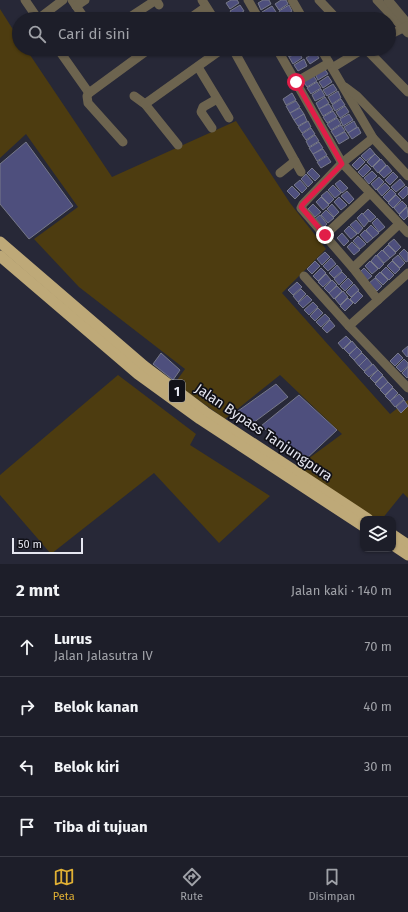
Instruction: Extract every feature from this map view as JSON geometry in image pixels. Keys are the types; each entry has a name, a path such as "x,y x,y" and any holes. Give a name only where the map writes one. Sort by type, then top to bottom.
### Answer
{"highway":[{"name":"Jalan Bypass Tanjungpura","path":"0,242 144,366 205,412 363,516"},
{"name":"Jalan Bypass Tanjungpura","path":"0,256 138,374 200,419 360,524"},
{"path":"396,537 408,545"},
{"path":"396,547 408,555"}],"street":[{"path":"25,0 33,12"},
{"path":"47,12 63,0"},
{"path":"80,12 74,3 85,0"},
{"path":"138,12 156,0 159,5"},
{"path":"248,0 255,12"},
{"path":"292,0 299,12"},
{"path":"319,0 331,12"},
{"path":"377,0 390,12"},
{"path":"388,0 407,28"},
{"path":"196,12 205,2 210,12"},
{"path":"396,18 407,28"},
{"path":"396,32 407,28"},
{"path":"63,56 89,93"},
{"path":"123,142 88,103 87,99 89,93 139,56"},
{"path":"144,104 213,56"},
{"path":"237,56 302,172"},
{"path":"281,56 342,164 408,233"},
{"path":"325,56 373,138 408,176"},
{"path":"296,82 350,56"},
{"path":"371,56 408,92"},
{"path":"198,67 229,118"},
{"path":"341,84 357,96 408,149"},
{"path":"134,96 144,104 178,145"},
{"path":"212,128 202,114 202,110 217,99"},
{"path":"373,138 342,164 301,207 378,300"},
{"path":"280,173 295,161"},
{"path":"325,235 370,193"},
{"path":"353,268 399,224"},
{"path":"348,326 408,273"},
{"path":"304,276 348,326 408,388"}],"shaded area":[{"path":"0,9 12,28 12,56 31,56 112,177 236,121 290,203 326,249 282,293 390,414 408,400 408,498 403,493 384,516 372,516 297,467 342,434 280,375 225,419 175,383 185,369 79,287 34,239 78,207 26,134 0,158"},
{"path":"118,375 196,434 190,445 270,496 219,543 154,473 51,554 0,495 0,475"}],"building":[{"path":"231,0 237,0 239,3 230,9 226,3"},
{"path":"263,0 269,0 271,4 261,10 258,3"},
{"path":"281,0 286,0 288,4 279,10 275,4"},
{"path":"240,5 244,11 231,12"},
{"path":"289,5 292,11 280,12 279,11"},
{"path":"272,6 276,12 262,12"},
{"path":"301,56 302,58 293,64 289,57"},
{"path":"309,56 318,56 319,58 310,64 306,58"},
{"path":"304,59 307,66 298,71 294,65"},
{"path":"324,68 328,74 318,80 315,74"},
{"path":"313,75 317,81 307,87 303,81"},
{"path":"328,76 332,82 323,88 319,82"},
{"path":"317,82 321,88 311,94 307,88"},
{"path":"333,84 337,90 327,96 323,90"},
{"path":"321,89 325,96 315,101 312,95"},
{"path":"338,91 341,98 332,104 328,97"},
{"path":"292,93 296,100 286,105 283,99"},
{"path":"325,97 329,103 319,109 316,103"},
{"path":"341,99 345,105 335,111 332,105"},
{"path":"296,101 300,107 290,113 286,106"},
{"path":"329,104 333,110 323,116 319,109"},
{"path":"345,106 349,112 340,118 336,112"},
{"path":"300,108 304,114 294,120 290,113"},
{"path":"333,111 337,117 327,123 323,117"},
{"path":"304,114 307,121 298,126 294,120"},
{"path":"349,114 353,120 343,126 340,119"},
{"path":"337,118 341,124 331,130 327,124"},
{"path":"308,121 311,127 302,133 298,127"},
{"path":"354,121 357,127 348,133 344,127"},
{"path":"341,125 345,131 335,137 331,131"},
{"path":"358,127 361,133 352,139 348,133"},
{"path":"311,128 315,134 306,140 302,134"},
{"path":"345,132 349,138 339,144 335,137"},
{"path":"315,135 319,141 309,147 306,141"},
{"path":"26,142 73,206 29,239 0,204 0,164"},
{"path":"319,142 323,148 313,154 309,148"},
{"path":"370,148 375,154 366,161 361,156"},
{"path":"323,149 327,155 317,161 313,154"},
{"path":"375,154 380,159 372,167 367,162"},
{"path":"327,156 331,162 321,168 317,162"},
{"path":"360,157 365,162 357,170 352,165"},
{"path":"381,159 386,165 378,173 373,167"},
{"path":"366,164 371,169 363,177 358,172"},
{"path":"387,165 392,171 384,178 379,173"},
{"path":"312,168 320,176 315,181 307,173"},
{"path":"372,171 377,176 369,184 364,178"},
{"path":"393,172 398,177 390,185 385,180"},
{"path":"306,174 313,182 308,187 301,179"},
{"path":"379,177 384,182 376,190 371,184"},
{"path":"400,179 405,185 396,192 391,187"},
{"path":"300,180 307,188 302,193 294,185"},
{"path":"340,180 348,188 342,193 335,184"},
{"path":"385,183 390,188 382,196 377,190"},
{"path":"333,185 341,193 335,198 328,190"},
{"path":"292,186 300,194 295,199 287,191"},
{"path":"406,186 408,188 408,194 403,199 398,194"},
{"path":"391,189 396,194 388,202 383,197"},
{"path":"327,191 334,199 329,204 321,196"},
{"path":"347,191 354,199 349,204 341,196"},
{"path":"396,195 401,200 393,208 388,203"},
{"path":"321,197 329,205 323,210 316,202"},
{"path":"339,197 347,205 341,210 334,202"},
{"path":"402,201 407,206 399,214 394,208"},
{"path":"313,204 321,212 315,217 308,209"},
{"path":"332,204 339,212 334,217 327,209"},
{"path":"407,207 408,216 404,220 399,215"},
{"path":"368,209 376,217 370,222 363,214"},
{"path":"326,210 334,218 328,223 321,215"},
{"path":"362,213 369,221 364,227 357,218"},
{"path":"320,215 327,224 322,229 314,220"},
{"path":"377,218 385,227 379,232 372,223"},
{"path":"356,220 363,228 358,234 350,225"},
{"path":"371,225 379,233 373,238 366,230"},
{"path":"349,226 357,234 351,239 344,231"},
{"path":"365,230 373,238 367,243 360,235"},
{"path":"342,233 349,241 344,246 337,238"},
{"path":"358,236 366,244 360,249 353,241"},
{"path":"394,239 401,247 396,252 388,244"},
{"path":"352,242 360,250 354,255 347,247"},
{"path":"388,245 396,253 390,258 383,250"},
{"path":"404,249 408,253 408,261 406,262 399,254"},
{"path":"382,250 390,258 384,263 377,255"},
{"path":"325,252 330,257 322,265 317,259"},
{"path":"376,255 384,264 379,269 371,261"},
{"path":"398,255 405,263 400,268 392,260"},
{"path":"331,258 336,264 328,271 323,266"},
{"path":"315,261 320,266 312,274 307,269"},
{"path":"370,261 378,269 372,274 365,266"},
{"path":"392,261 400,269 395,274 387,266"},
{"path":"337,265 342,271 334,278 329,273"},
{"path":"386,267 394,275 389,280 381,272"},
{"path":"321,268 326,273 318,281 313,276"},
{"path":"364,268 372,276 366,281 359,273"},
{"path":"342,272 347,277 339,285 334,279"},
{"path":"380,272 388,280 383,285 375,277"},
{"path":"326,274 331,280 323,287 318,282"},
{"path":"348,278 353,283 345,291 340,286"},
{"path":"375,278 382,286 377,291 369,283"},
{"path":"332,280 337,285 329,293 324,288"},
{"path":"297,282 302,287 293,295 288,290"},
{"path":"354,284 359,290 351,297 346,292"},
{"path":"337,286 342,291 334,299 329,293"},
{"path":"301,289 306,294 298,302 293,296"},
{"path":"343,291 348,297 340,305 335,299"},
{"path":"358,291 363,296 355,304 350,299"},
{"path":"307,295 312,300 303,308 298,303"},
{"path":"348,298 353,303 345,311 340,306"},
{"path":"313,302 318,307 309,315 304,310"},
{"path":"318,308 323,313 315,321 310,316"},
{"path":"325,314 330,319 321,327 316,322"},
{"path":"330,320 335,326 327,333 322,328"},
{"path":"346,336 351,341 343,349 338,343"},
{"path":"352,341 357,347 349,354 344,349"},
{"path":"408,346 408,356 407,357 402,351"},
{"path":"357,347 362,352 354,360 349,355"},
{"path":"161,353 180,370 173,380 153,364"},
{"path":"362,353 367,358 359,366 354,360"},
{"path":"398,353 403,358 395,366 390,361"},
{"path":"367,358 372,364 364,371 359,366"},
{"path":"404,359 408,363 408,366 401,372 396,367"},
{"path":"373,364 378,370 369,377 364,372"},
{"path":"408,367 408,377 407,378 402,373"},
{"path":"378,370 383,375 375,383 370,378"},
{"path":"383,376 388,382 380,389 375,384"},
{"path":"388,382 393,387 385,395 380,390"},
{"path":"276,384 288,397 249,426 238,411"},
{"path":"393,388 398,393 390,401 385,396"},
{"path":"399,394 404,399 395,407 390,401"},
{"path":"299,395 337,430 305,460 261,426"},
{"path":"404,400 408,406 401,413 396,407"}],"route":[{"path":"296,82 342,164 301,207 325,235"}]}
